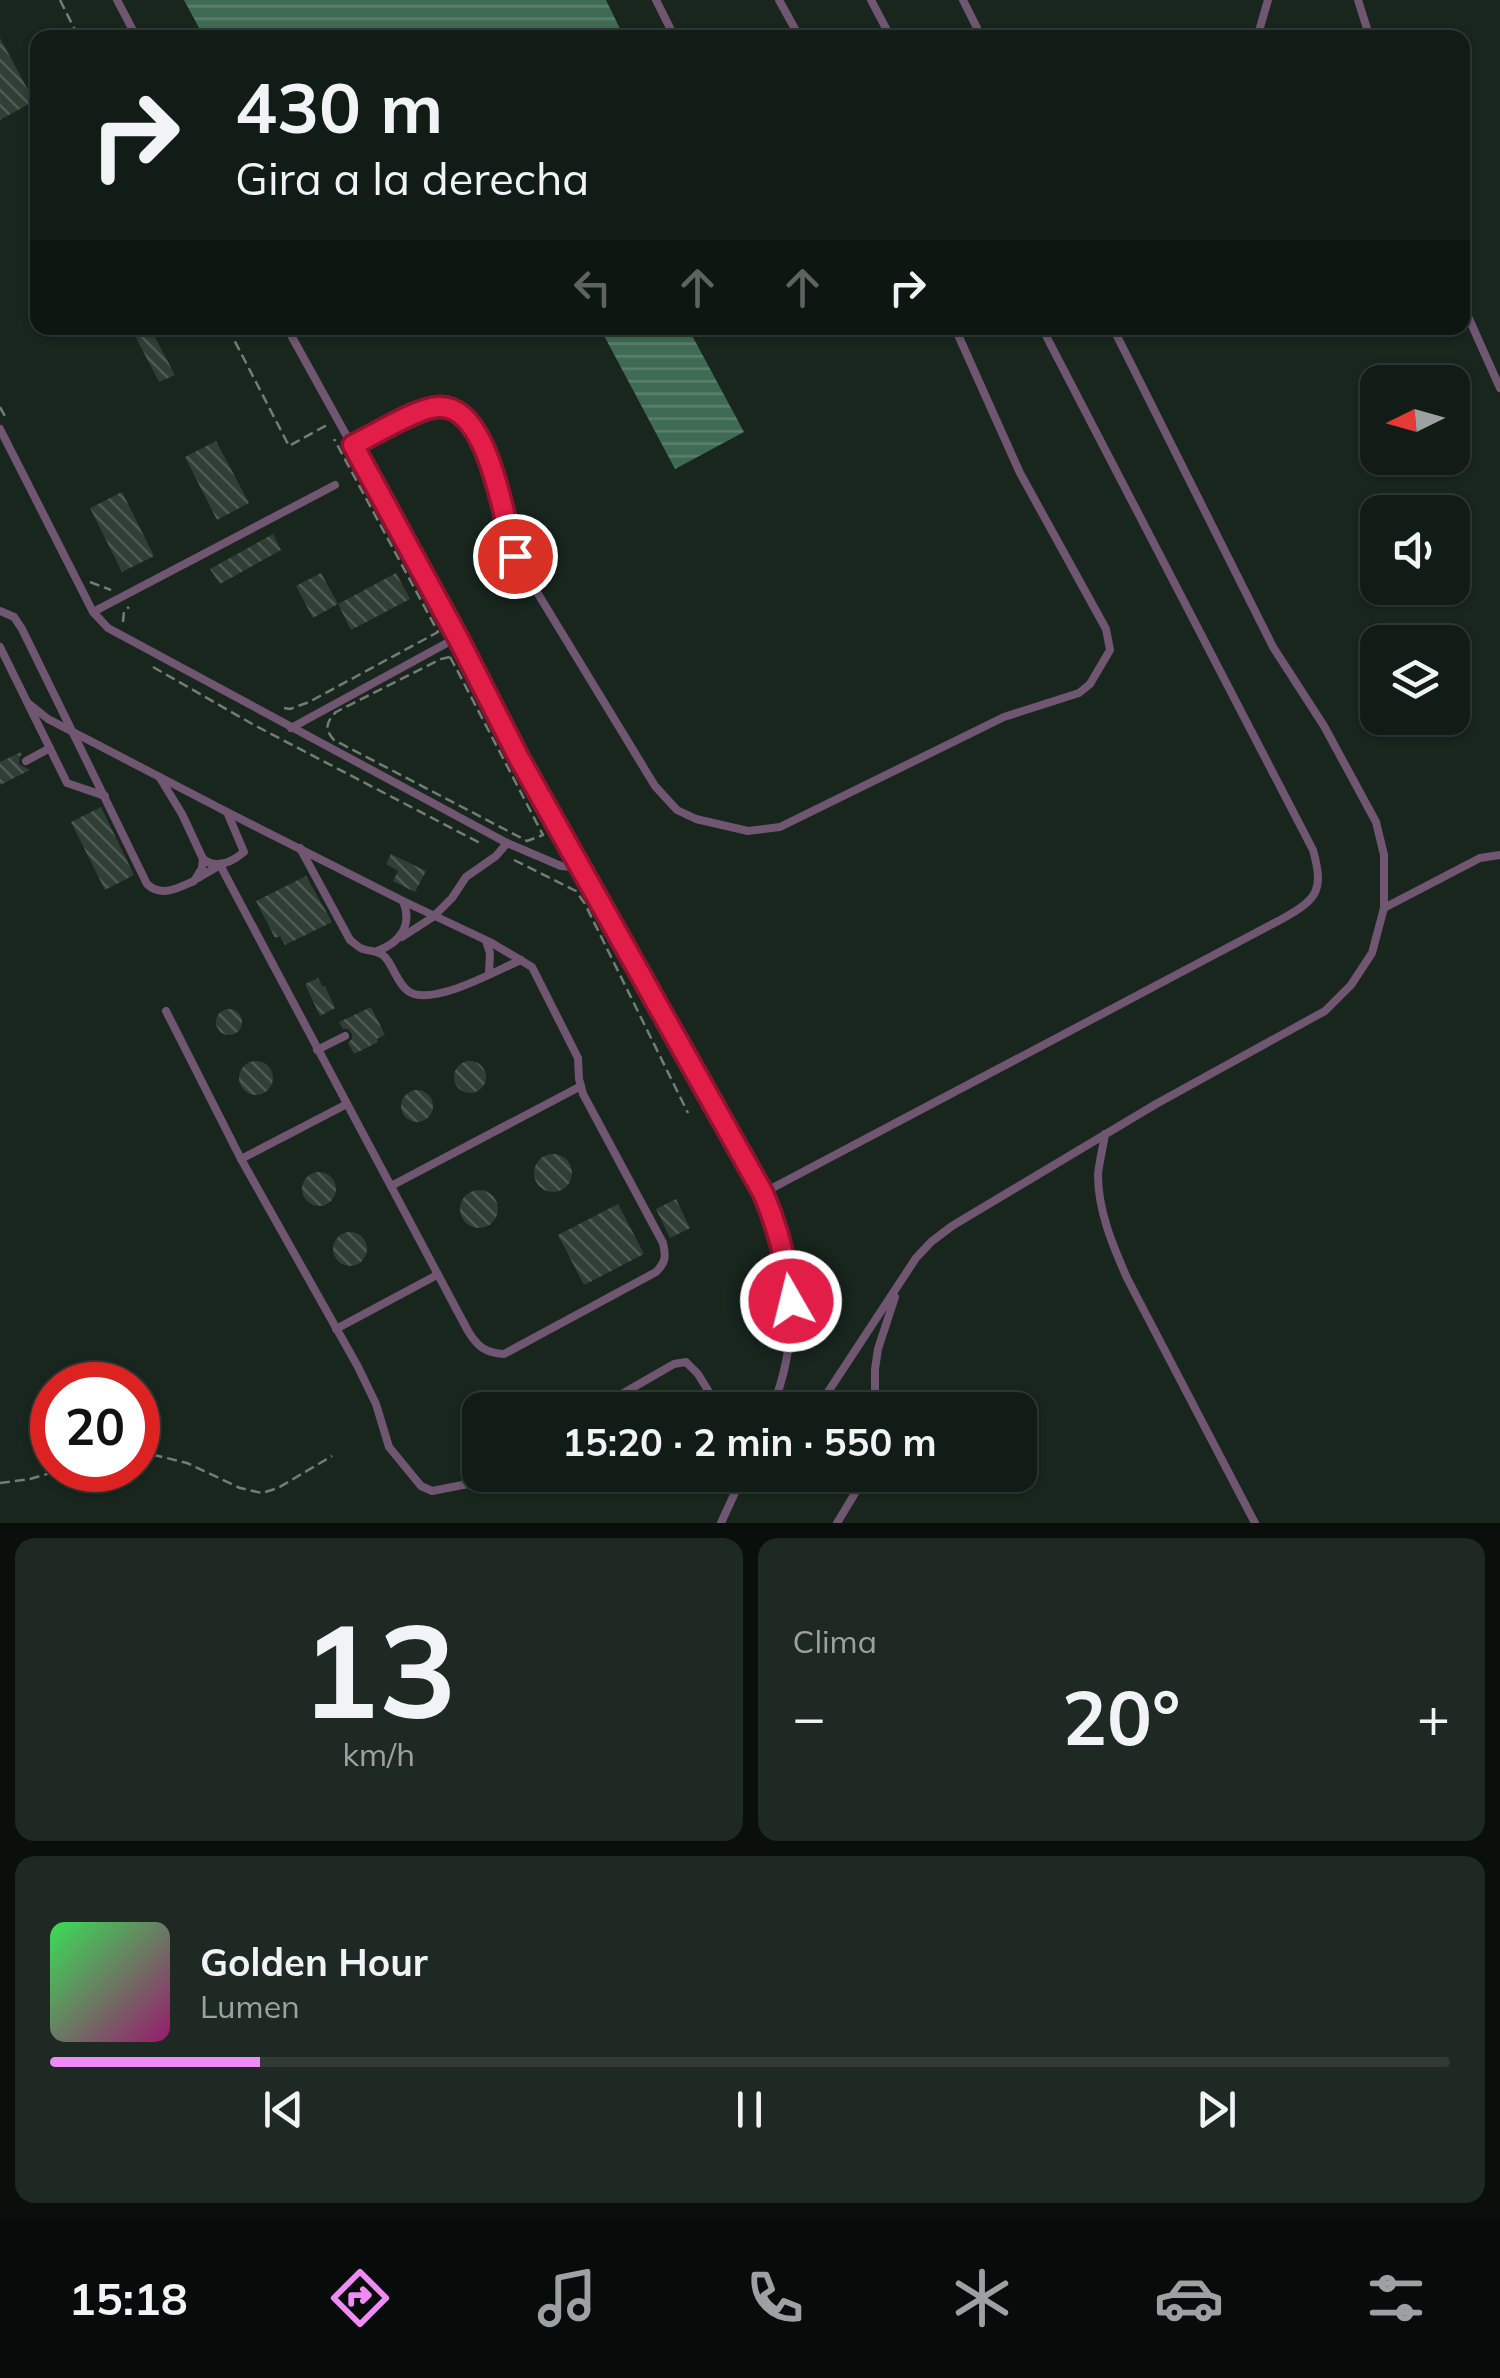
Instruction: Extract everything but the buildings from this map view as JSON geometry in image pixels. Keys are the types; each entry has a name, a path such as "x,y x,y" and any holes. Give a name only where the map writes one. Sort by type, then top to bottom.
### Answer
{"lane":[{"path":"117,0 132,30"},
{"path":"656,0 670,30"},
{"path":"780,0 796,30"},
{"path":"871,0 887,30"},
{"path":"963,0 978,30"},
{"path":"1259,30 1268,0"},
{"path":"1358,0 1367,30"},
{"path":"1470,321 1500,388"},
{"path":"291,335 458,638 519,758 763,1193 787,1263 791,1301 789,1352 779,1392"},
{"path":"353,445 435,406 450,407 468,422 482,439 491,464 515,556 655,786 676,810 748,831 764,831 780,827 1004,718 1079,693 1090,684 1110,650 1106,628 1020,473 958,335"},
{"path":"763,1193 1282,920 1303,908 1318,887 1318,871 1306,837 1046,335"},
{"path":"828,1392 916,1258 931,1242 1156,1104 1325,1011 1351,985 1372,952 1384,908 1384,855 1376,822 1324,726 1274,647 1116,335"},
{"path":"3,430 93,612 108,628 507,843 561,866 582,868"},
{"path":"93,612 335,485"},
{"path":"0,611 14,617 22,629 146,884 152,889 172,891 244,852 227,812"},
{"path":"291,728 458,638"},
{"path":"0,647 67,783 105,796"},
{"path":"29,706 160,778 486,940 532,968 578,1058 583,1094 663,1243 663,1265 504,1354 478,1346 220,865"},
{"path":"18,714 29,706"},
{"path":"26,761 50,748"},
{"path":"160,778 203,859 220,865"},
{"path":"182,814 188,805 204,800"},
{"path":"377,951 434,916 466,877 507,843"},
{"path":"300,848 350,940 361,949 384,956 404,988 428,996 452,990 521,960"},
{"path":"1384,908 1480,858 1500,856"},
{"path":"198,878 203,859"},
{"path":"399,939 408,918 404,901"},
{"path":"486,940 489,973"},
{"path":"166,1011 241,1160 376,1404 385,1438 420,1486 432,1491 462,1486"},
{"path":"318,1050 345,1036"},
{"path":"390,1186 581,1086"},
{"path":"241,1160 346,1104"},
{"path":"1105,1134 1098,1172 1100,1203 1113,1245 1255,1523"},
{"path":"336,1329 438,1275"},
{"path":"876,1392 878,1349 899,1285"},
{"path":"625,1392 674,1364 686,1362 709,1392"},
{"path":"721,1523 735,1492"},
{"path":"837,1523 856,1492"}],"path":[{"path":"60,0 75,30"},
{"path":"232,335 289,446 326,426 438,632 309,702 290,709 278,707"},
{"path":"0,407 3,430"},
{"path":"87,578 100,587 117,589"},
{"path":"128,625 123,622 124,611 133,605"},
{"path":"450,657 543,834 526,841 334,740 328,734 328,720 350,705 450,657"},
{"path":"144,662 254,725 576,892 688,1113"},
{"path":"160,1456 188,1463 240,1488 262,1493 278,1488 332,1456"},
{"path":"0,1483 30,1480"}],"shaded area":[{"path":"184,0 606,0 621,30 200,30"},
{"path":"604,335 692,335 744,432 675,469"}],"route":[{"path":"515,556 482,439 450,407 435,406 353,445 519,758 763,1193 787,1263 791,1301"}]}
